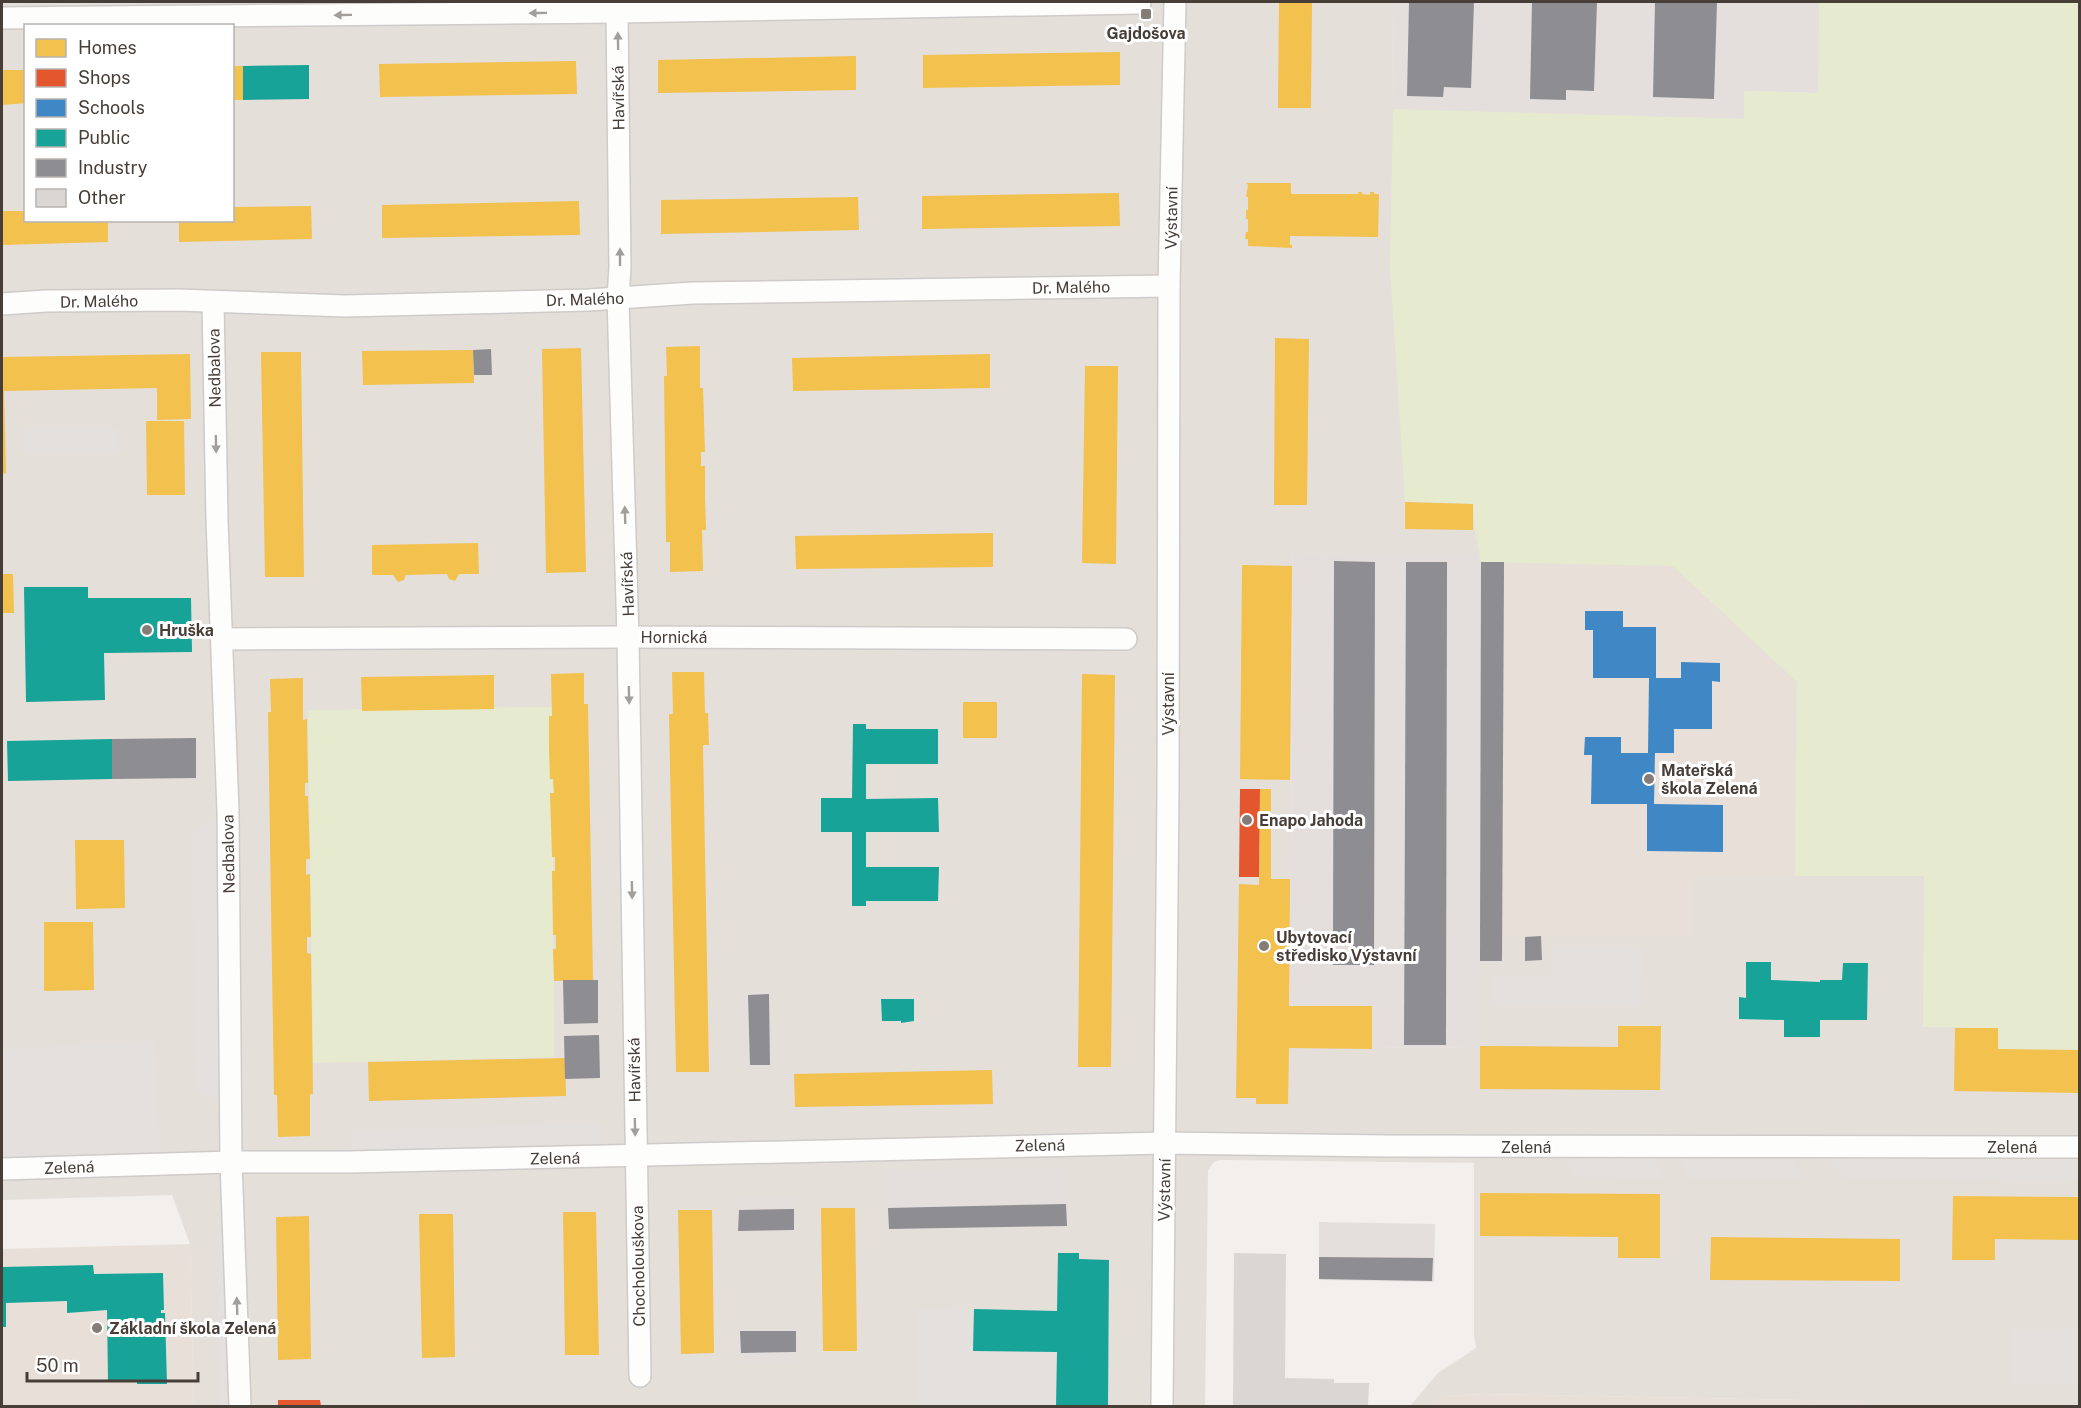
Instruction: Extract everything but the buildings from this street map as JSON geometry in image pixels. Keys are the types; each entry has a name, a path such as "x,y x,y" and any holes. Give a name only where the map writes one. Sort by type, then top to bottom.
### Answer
{"street":[{"name":"Výstavní","path":"1162,1407 1169,286 1175,2"},
{"path":"2,18 617,12 1140,3"},
{"name":"Havířská","path":"617,12 620,267 618,298 628,637 635,1156"},
{"name":"Dr. Malého","path":"2,304 46,301 345,306 618,298 692,293 1169,286"},
{"name":"Nedbalova","path":"213,302 217,520 228,811 231,1162 240,1407"},
{"name":"Hornická","path":"222,639 628,637 1126,639"},
{"name":"Zelená","path":"2,1170 231,1162 350,1162 1165,1143 2079,1147"},
{"name":"Chocholouškova","path":"635,1156 640,1376"}],"shaded area":[{"path":"2,2 1394,2 1393,108 1743,119 2079,98 2079,1406 1865,1406 1865,1401 1483,1394 1446,1396 1425,1406 1410,1406 1438,1373 1476,1348 1474,1335 1474,1163 1221,1160 1214,1162 1208,1170 1205,1406 194,1406 190,1244 172,1195 2,1200","holes":["1291,553 1480,556 1502,961 1480,961 1475,981 1475,1047 1373,1048 1373,1006 1291,878 1293,566"]},
{"path":"1394,2 2079,2 1818,93 1744,91 1744,119 1393,109"},
{"path":"24,429 118,429 119,452 24,453"},
{"path":"1291,553 1480,555 1482,562 1504,562 1502,961 1480,962 1475,981 1475,1047 1373,1048 1373,1006 1290,1005 1293,566"},
{"name":"Mateřská škola Zelená","path":"1504,562 1673,565 1797,682 1795,876 1693,876 1692,936 1503,936"},
{"path":"228,811 231,1106 195,1089 192,833"},
{"path":"1551,948 1642,949 1641,1005 1492,1004 1492,976 1551,976"},
{"path":"740,993 770,993 772,1067 742,1067"},
{"path":"154,1041 161,1164 2,1169 2,1050"},
{"path":"599,1124 603,1157 350,1162 353,1130"},
{"path":"1562,1156 1654,1157 1665,1178 1573,1177"},
{"path":"1678,1157 1791,1158 1803,1178 1689,1178"},
{"path":"1828,1158 2079,1160 2079,1179 1843,1178"},
{"path":"1066,1167 1067,1227 888,1230 887,1170"},
{"path":"795,1198 795,1231 737,1232 737,1199"},
{"path":"1319,1222 1435,1224 1434,1282 1319,1280"},
{"path":"232,1231 238,1406 220,1406 216,1233"},
{"name":"Základní škola Zelená","path":"190,1244 194,1406 2,1406 2,1249"},
{"path":"974,1309 974,1351 1057,1352 1056,1406 918,1406 918,1310"},
{"path":"738,1329 797,1329 798,1362 738,1363"},
{"path":"2079,1329 2079,1383 2012,1384 2011,1330"},
{"path":"1483,1394 1865,1401 1865,1406 1425,1406 1446,1396"}],"green space":[{"path":"1819,2 2079,2 2079,1050 1998,1049 1998,1028 1923,1027 1924,876 1795,876 1797,682 1673,566 1481,562 1473,504 1405,502 1390,267 1393,109 1744,119 1744,91 1818,93"},
{"path":"553,707 554,1057 313,1063 308,710"}],"place":[{"name":"Gajdošova","path":"1146,14"},
{"name":"Hruška","path":"147,630"},
{"name":"Mateřská škola Zelená","path":"1649,779"},
{"name":"Enapo Jahoda","path":"1247,820"},
{"name":"Ubytovací středisko Výstavní","path":"1264,946"},
{"name":"Základní škola Zelená","path":"97,1328"}]}
